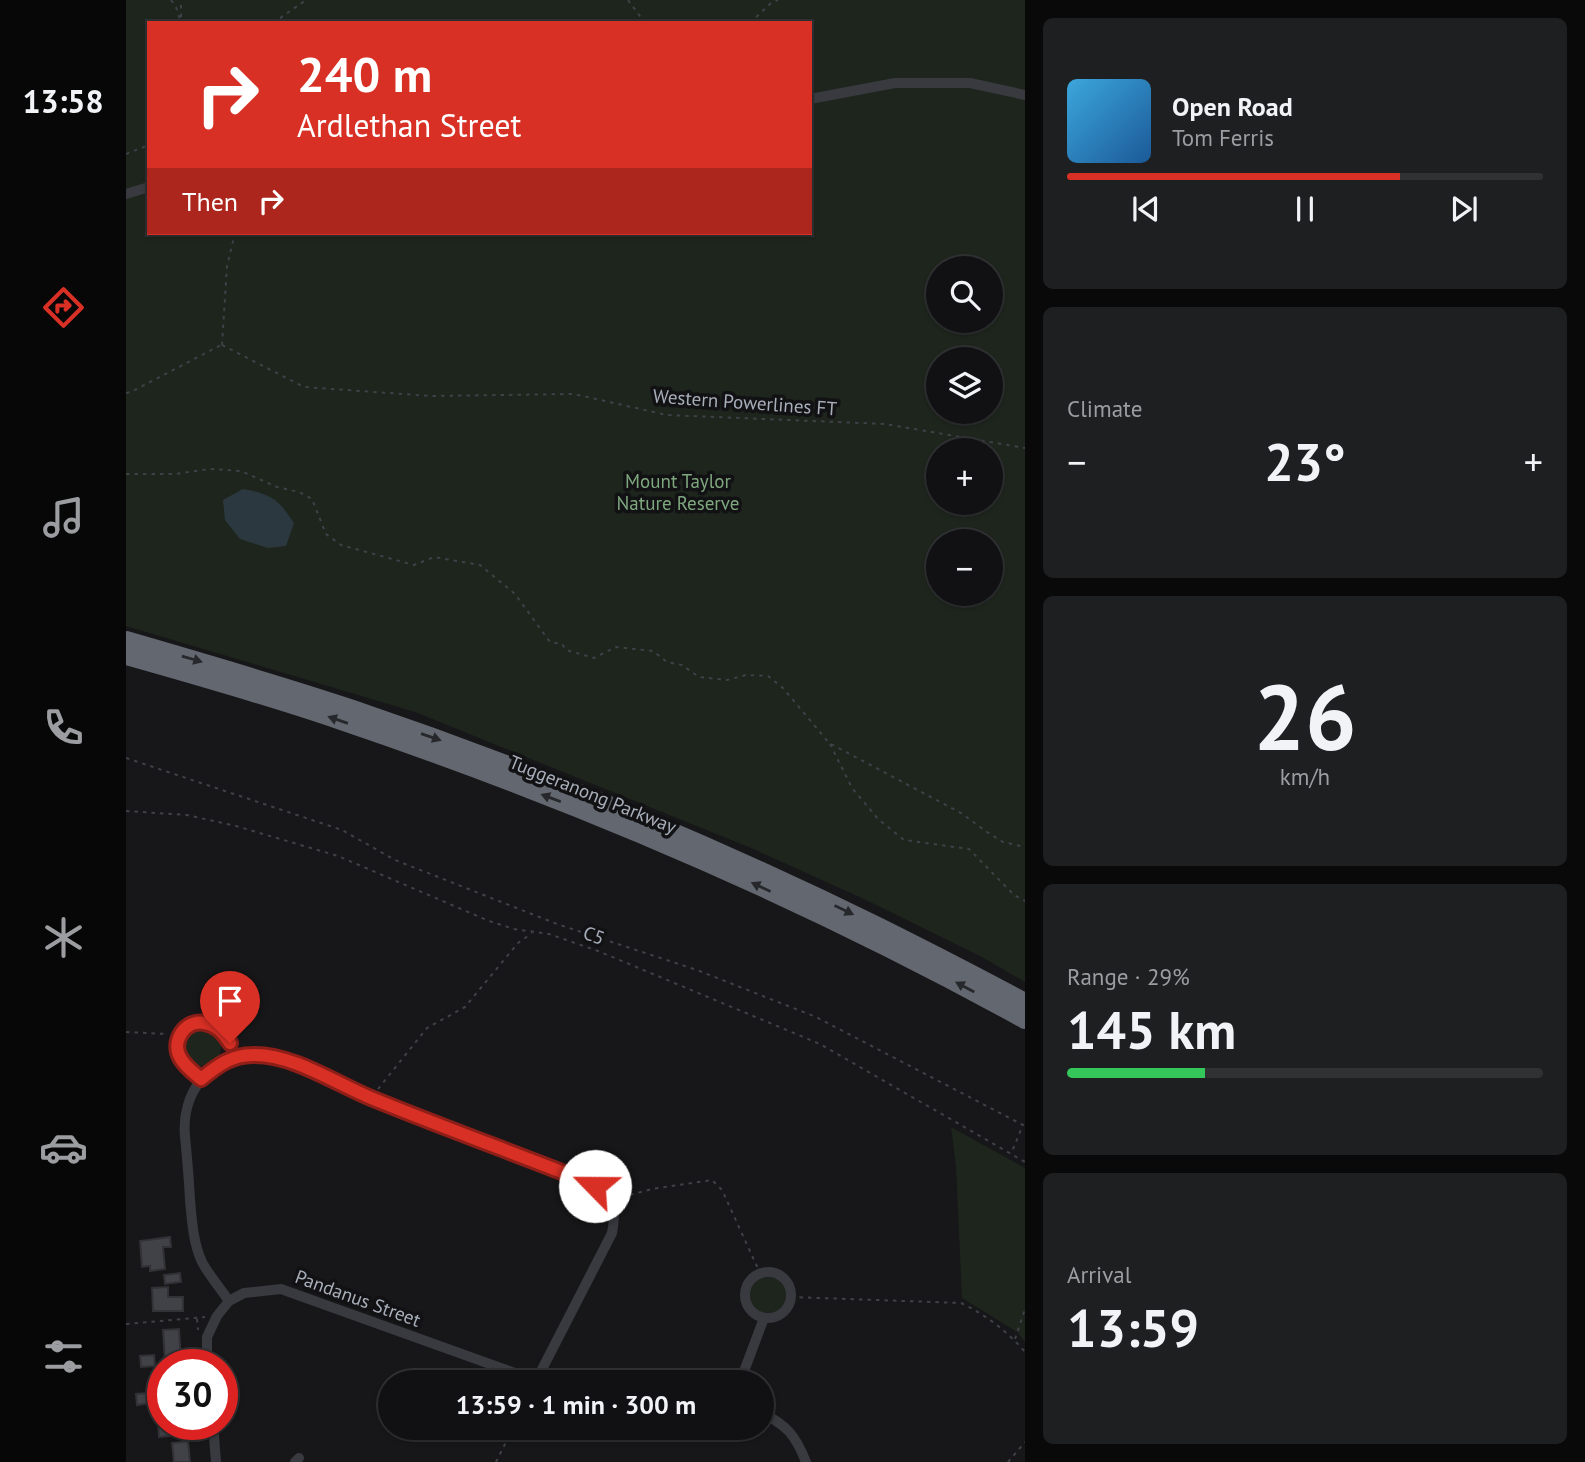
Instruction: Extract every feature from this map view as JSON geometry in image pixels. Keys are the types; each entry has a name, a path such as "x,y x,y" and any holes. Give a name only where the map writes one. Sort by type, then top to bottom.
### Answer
{"highway":[{"name":"Tuggeranong Parkway","path":"126,640 353,709 577,792 775,877 920,947 1025,1002"},
{"name":"Tuggeranong Parkway","path":"126,656 337,720 584,811 789,900 949,979 1025,1020"}],"street":[{"path":"812,99 895,83 970,83 1025,95"},
{"path":"126,194 147,188"},
{"path":"201,1079 180,1059 177,1047 179,1036 185,1028 200,1022 208,1023 222,1032 230,1043 234,1056"},
{"path":"207,1349 207,1337 217,1316 229,1301 203,1264 195,1244 184,1121 194,1088 201,1079 217,1065 234,1056 253,1055 294,1063 370,1098 585,1181 603,1191 615,1210 612,1233 544,1370"},
{"path":"770,1272 781,1276 789,1285 789,1305 774,1317 764,1318 752,1311 747,1304 747,1285 760,1273 770,1272"},
{"name":"Pandanus Street","path":"229,1301 244,1293 281,1289 505,1370"},
{"path":"744,1370 764,1318"},
{"path":"774,1420 789,1431 806,1462"},
{"path":"214,1440 216,1462"}],"path":[{"path":"171,0 181,18"},
{"path":"181,0 181,18"},
{"path":"276,21 306,0"},
{"path":"628,0 644,21"},
{"path":"752,21 778,0"},
{"path":"126,154 147,146"},
{"path":"126,393 222,345 227,265 234,235"},
{"name":"Western Powerlines FT","path":"222,345 304,387 431,396 574,394 667,415 885,424 1025,447"},
{"path":"126,474 175,474 210,469 241,471 312,499 326,534 341,545 414,565 434,558 480,565 515,594 550,642 562,644 566,649 594,657 616,647 653,651 667,662 682,665 699,677 727,680 746,675 768,676 783,688 829,743 852,788 878,819 904,840 968,849 1014,895 1025,901"},
{"path":"829,743 961,813 1003,842 1025,847"},
{"path":"126,758 342,830 396,860 544,919 697,970 816,1017 1024,1125 1011,1154"},
{"name":"C5","path":"126,811 187,815 236,826 338,856 489,921 514,929 549,934 598,951 820,1044 1025,1162"},
{"path":"370,1098 427,1028 465,1006 518,943 533,932"},
{"path":"126,1032 179,1036"},
{"path":"611,1200 652,1189 712,1180 722,1190 760,1273"},
{"path":"791,1297 961,1303 984,1314 1025,1352"},
{"path":"1015,1340 1025,1309"},
{"path":"126,1324 197,1317"},
{"path":"496,1462 507,1440"},
{"path":"1008,1462 1025,1442"}],"green space":[{"name":"Mount Taylor Nature Reserve","path":"126,0 1025,0 1025,982 980,956 866,900 751,848 415,712 126,626"},
{"path":"203,1025 218,1035 221,1046 214,1062 199,1066 187,1062 180,1043 186,1030"},
{"path":"951,1127 1025,1168 1025,1342 1017,1332 962,1298 956,1166"},
{"path":"768,1277 781,1282 786,1295 781,1308 768,1313 755,1308 750,1295 755,1282"}],"shaded area":[{"path":"243,489 273,499 288,515 294,523 286,546 268,548 240,539 225,520 223,500"}],"building":[{"path":"170,1237 171,1247 163,1247 165,1269 150,1271 150,1266 142,1267 140,1241"},
{"path":"180,1273 181,1282 165,1284 164,1275"},
{"path":"168,1287 168,1297 183,1297 183,1311 153,1311 152,1288"},
{"path":"179,1329 180,1349 164,1349 163,1330"},
{"path":"140,1356 147,1356 147,1367 141,1367"},
{"path":"147,1393 147,1404 137,1405 136,1394"},
{"path":"188,1441 190,1462 174,1462 172,1443"}],"route":[{"path":"230,1043 215,1027 200,1022 182,1031 177,1047 180,1059 201,1079 217,1065 234,1056 269,1056 294,1063 370,1098 595,1186"}]}
